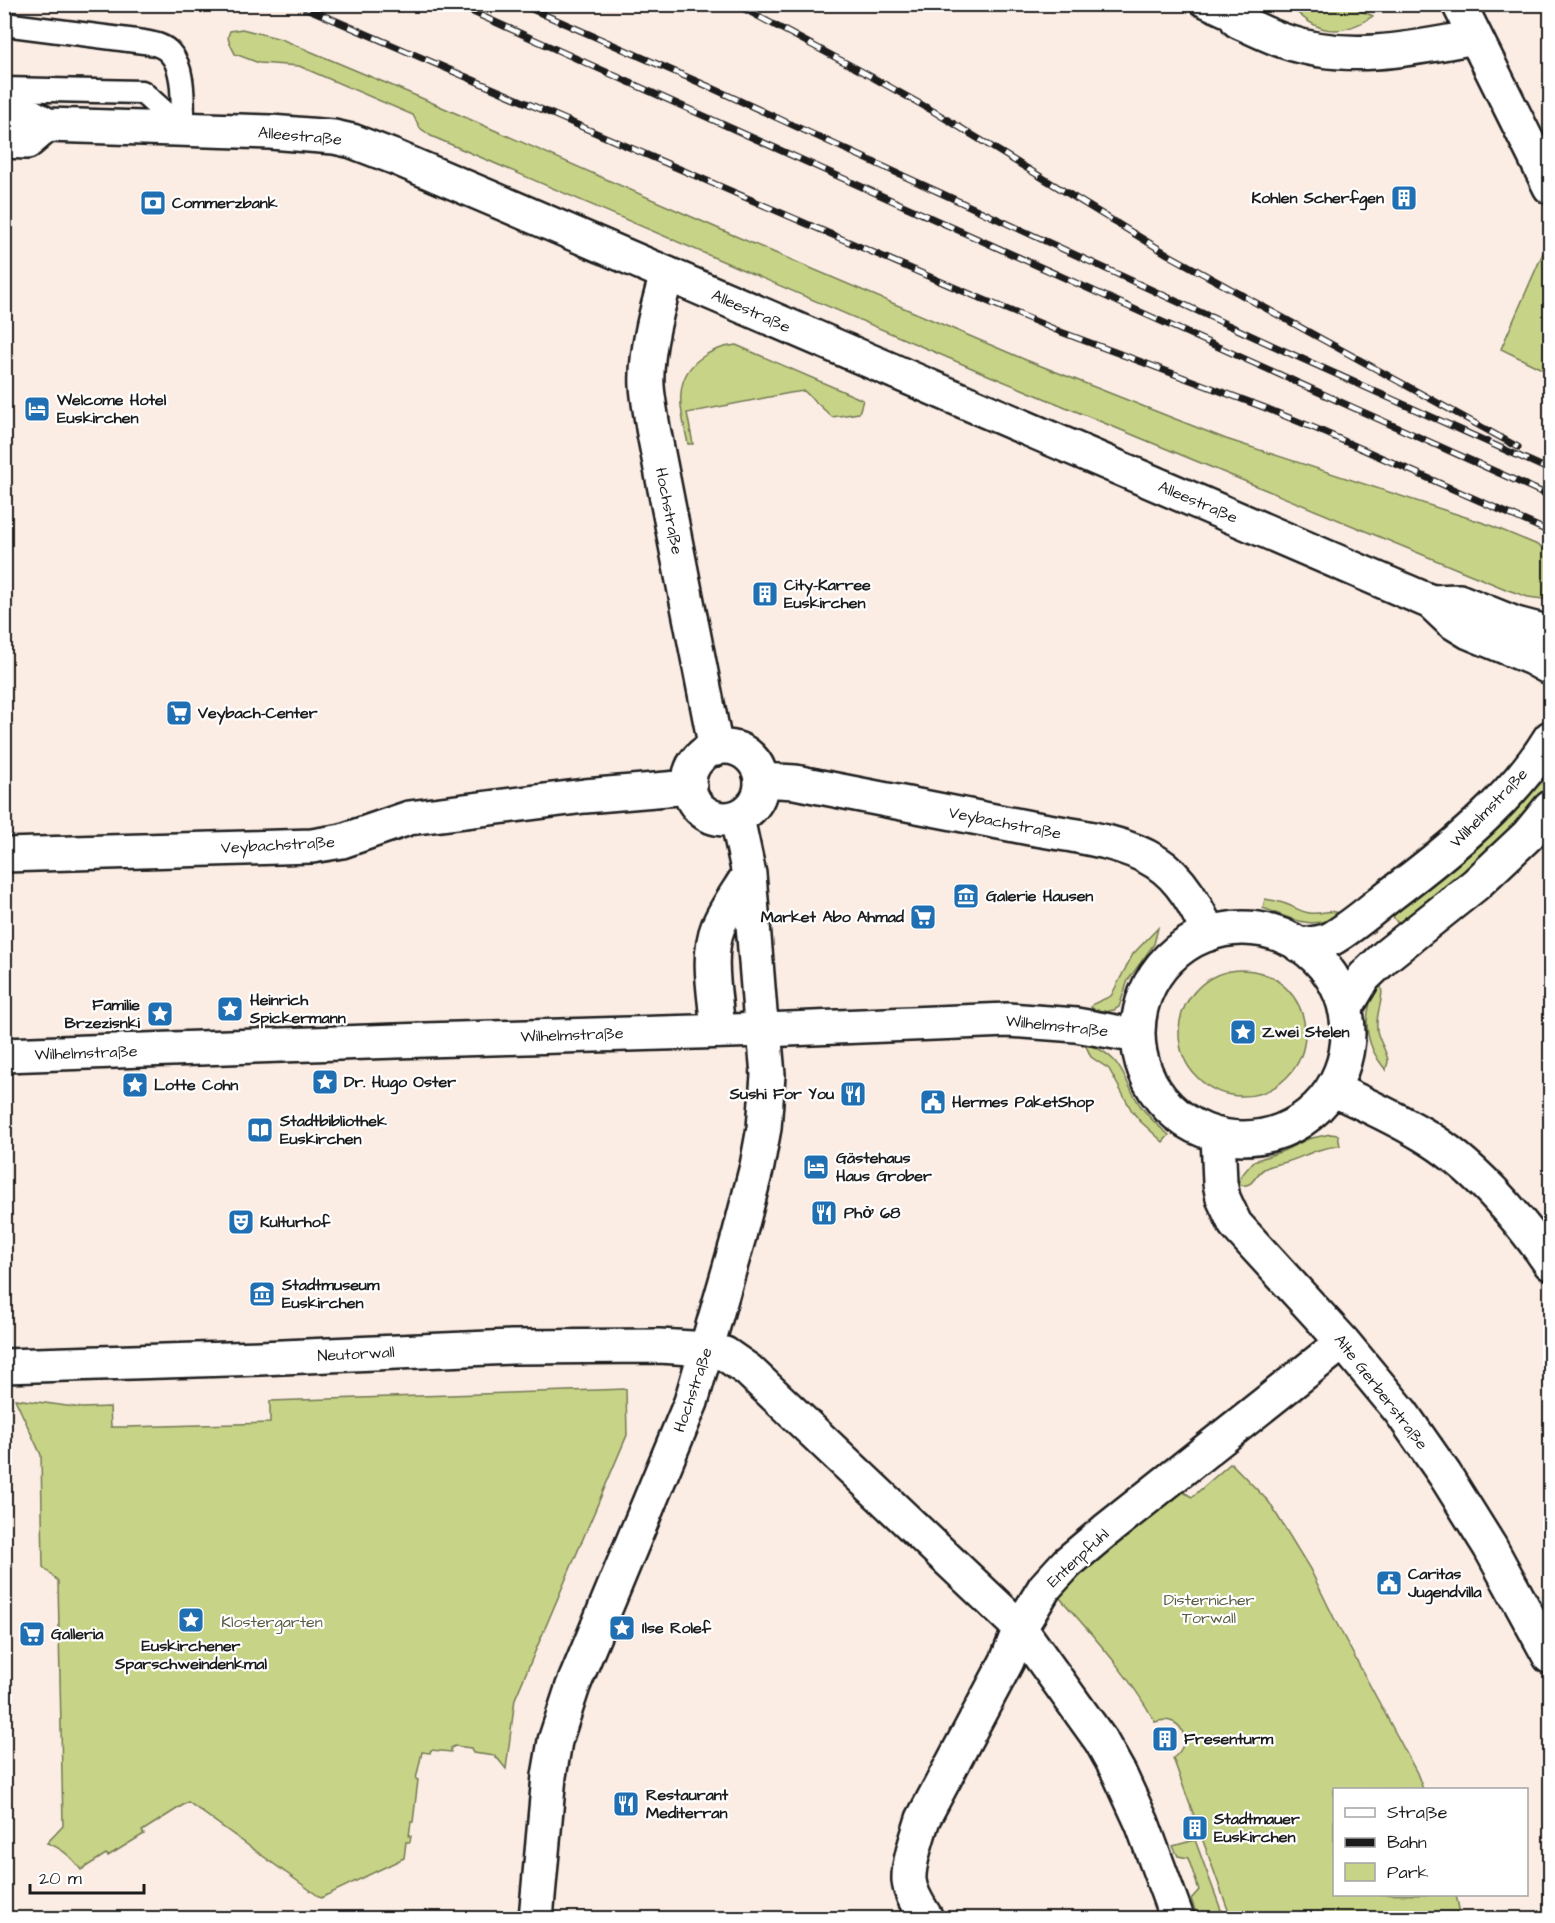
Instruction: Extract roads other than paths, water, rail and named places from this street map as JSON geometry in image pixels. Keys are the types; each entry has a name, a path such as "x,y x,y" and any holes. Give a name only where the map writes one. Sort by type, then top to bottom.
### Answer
{"street":[{"path":"1459,4 1551,187"},
{"path":"1237,13 1285,41 1318,50 1349,54 1420,48 1474,37"},
{"name":"Alleestraße","path":"4,108 11,108 30,115 47,125 303,134 352,141 1431,602 1451,621 1468,632 1551,668"},
{"path":"4,141 27,142 47,125"},
{"name":"Hochstraße","path":"667,274 651,346 647,385 653,428 716,749"},
{"name":"Alleestraße","path":"1431,602 1459,601 1516,624 1551,633"},
{"name":"Wilhelmstraße","path":"1299,945 1329,940 1425,869 1460,840 1511,788 1551,738"},
{"path":"728,747 740,750 751,758 758,768 761,780 756,803 748,812 737,818 712,817 700,810 693,799 690,787 691,774 696,763 705,754 728,747"},
{"name":"Veybachstraße","path":"761,780 795,782 1085,838 1140,853 1159,863 1179,883 1190,897 1209,934"},
{"name":"Veybachstraße","path":"4,855 312,846 342,841 409,818 585,796 690,787"},
{"path":"1345,1010 1364,977 1386,956 1475,885 1528,835 1551,808"},
{"name":"Hochstraße","path":"517,1918 537,1904 549,1776 555,1741 573,1686 691,1402 740,1236 757,1166 764,1128 768,1075 760,1012 749,874 737,818"},
{"path":"718,1031 712,952 714,938 719,925 749,874"},
{"path":"1240,928 1256,929 1299,945 1323,967 1340,994 1345,1010 1347,1034 1345,1058 1332,1089 1310,1113 1283,1131 1251,1138 1218,1135 1187,1122 1162,1099 1144,1069 1138,1036 1142,1003 1157,973 1180,950 1194,940 1209,934 1240,928"},
{"name":"Wilhelmstraße","path":"4,1055 1008,1020 1076,1025 1138,1036"},
{"path":"1332,1089 1378,1109 1424,1135 1456,1159 1512,1213 1551,1263"},
{"name":"Alte Gerberstraße","path":"1218,1135 1220,1183 1223,1198 1235,1224 1343,1342 1401,1412 1445,1475 1490,1547 1551,1657"},
{"name":"Entenpfuhl","path":"912,1911 909,1878 923,1820 1007,1661 1020,1628 1045,1587 1067,1563 1147,1497 1343,1342"},
{"name":"Neutorwall","path":"4,1366 512,1347 659,1346 708,1349"},
{"path":"708,1349 725,1354 748,1370 1020,1628 1101,1741 1119,1773 1142,1823 1177,1918"}],"lane":[{"path":"1201,4 1237,13"},
{"path":"4,24 144,42 164,48 171,54 180,73 183,129"},
{"path":"4,88 142,92 183,129"}],"railway":[{"path":"297,4 951,286 1061,332 1263,407 1550,532"},
{"path":"455,4 1550,496"},
{"path":"520,4 712,88 1550,470"},
{"path":"735,4 933,111 1169,255 1518,447"}],"place":[{"name":"Kohlen Scherfgen","path":"1404,198"},
{"name":"Commerzbank","path":"153,203"},
{"name":"Welcome Hotel Euskirchen","path":"37,409"},
{"name":"City-Karree Euskirchen","path":"765,594"},
{"name":"Veybach-Center","path":"179,713"},
{"name":"Galerie Hausen","path":"966,896"},
{"name":"Market Abo Ahmad","path":"923,917"},
{"name":"Heinrich Spickermann","path":"230,1009"},
{"name":"Familie Brzezisnki","path":"160,1014"},
{"name":"Zwei Stelen","path":"1243,1032"},
{"name":"Dr. Hugo Oster","path":"325,1082"},
{"name":"Lotte Cohn","path":"135,1085"},
{"name":"Sushi For You","path":"853,1094"},
{"name":"Hermes PaketShop","path":"933,1102"},
{"name":"Stadtbibliothek Euskirchen","path":"260,1130"},
{"name":"Gästehaus Haus Grober","path":"816,1167"},
{"name":"Phở 68","path":"824,1213"},
{"name":"Kulturhof","path":"241,1222"},
{"name":"Stadtmuseum Euskirchen","path":"262,1294"},
{"name":"Caritas Jugendvilla","path":"1389,1583"},
{"name":"Euskirchener Sparschweindenkmal","path":"191,1620"},
{"name":"Ilse Rolef","path":"622,1628"},
{"name":"Galleria","path":"32,1634"},
{"name":"Fresenturm","path":"1165,1739"},
{"name":"Restaurant Mediterran","path":"626,1804"},
{"name":"Stadtmauer Euskirchen","path":"1195,1828"}],"park label":[{"name":"Disternicher Torwall","path":"1209,1609"},
{"name":"Klostergarten","path":"272,1622"}]}
